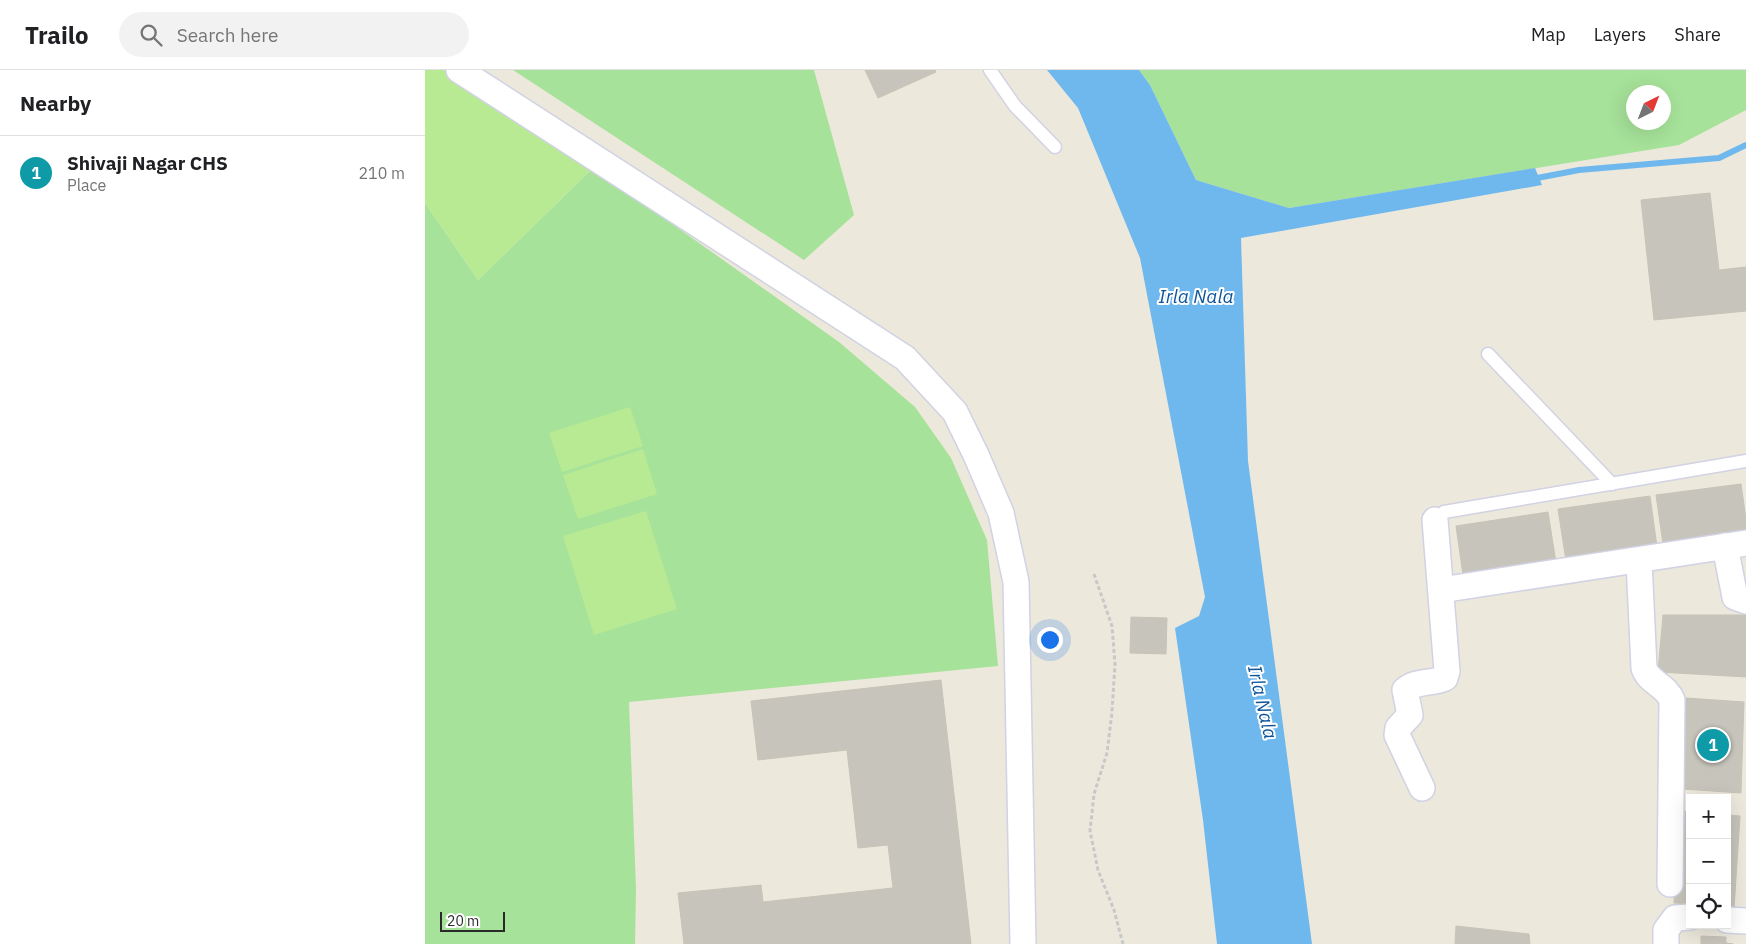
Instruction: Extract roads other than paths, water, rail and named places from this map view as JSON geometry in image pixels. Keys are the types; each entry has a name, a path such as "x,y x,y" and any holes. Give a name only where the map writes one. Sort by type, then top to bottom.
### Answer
{"street":[{"path":"459,70 905,358 955,412 1001,513 1016,582 1023,944"},
{"path":"1422,788 1397,735 1398,728 1410,715 1405,690 1410,686 1445,678 1447,671 1441,590 1439,516"},
{"path":"1441,590 1735,545 1735,598 1746,601"},
{"path":"1639,561 1644,668 1647,677 1669,693 1672,700 1670,884"},
{"path":"1657,942 1675,918 1686,918"},
{"path":"1731,920 1746,921"}],"lane":[{"path":"990,70 1015,106 1055,147"},
{"path":"1488,354 1613,484"},
{"path":"1439,516 1746,461"}],"water":[{"name":"Irla Nala","path":"1047,70 1139,70 1150,85 1196,180 1289,208 1535,168 1542,185 1241,238 1248,461 1312,944 1217,944 1203,820 1175,628 1199,616 1205,597 1140,258 1078,108"}],"waterway":[{"path":"1532,179 1579,170 1719,158 1746,145"}],"place":[{"name":"Shivaji Nagar CHS","path":"1713,745"}]}
